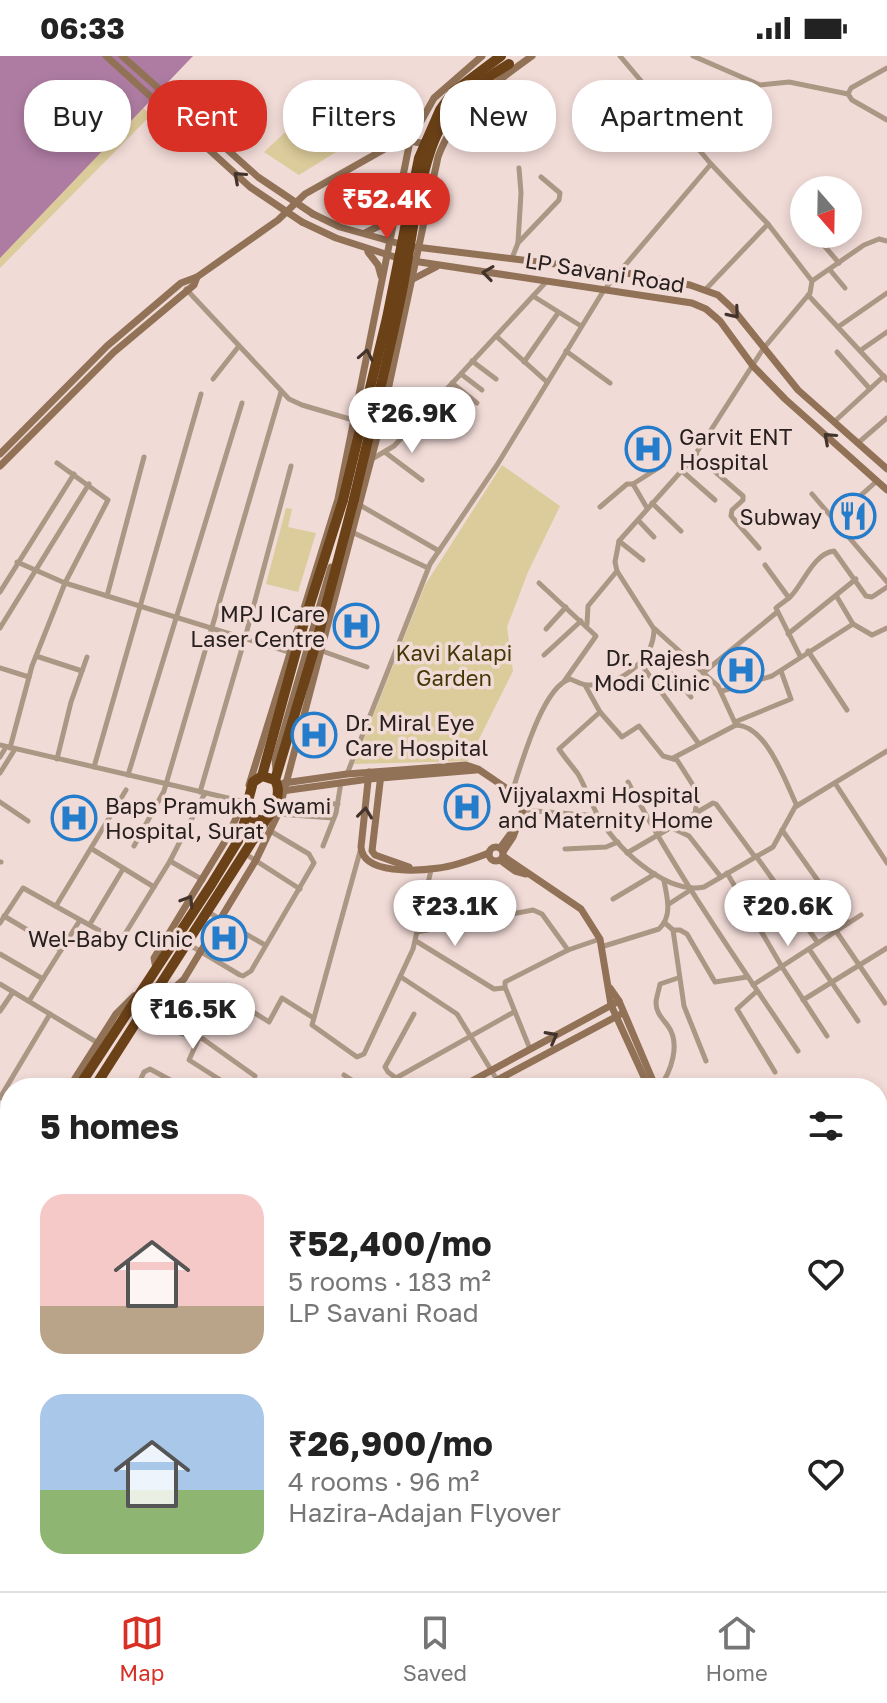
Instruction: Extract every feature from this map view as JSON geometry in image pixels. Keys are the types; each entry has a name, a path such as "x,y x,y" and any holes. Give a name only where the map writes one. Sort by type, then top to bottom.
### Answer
{"highway":[{"path":"85,1078 157,970 206,882 234,848 267,825 353,501 419,158 440,110 453,92 504,59 519,56"},
{"path":"100,1078 208,912 234,848 253,782 262,774 326,551 353,501"},
{"path":"262,774 280,784"},
{"path":"246,806 257,820 267,825"}],"street":[{"name":"LP Savani Road","path":"106,56 250,187 302,222 365,249 416,262 692,303 706,309 720,321 753,366 785,399 887,490"},
{"name":"LP Savani Road","path":"122,56 258,177 313,214 340,227 389,242 621,272 718,295 798,390 886,465"},
{"path":"424,116 434,98 482,56"},
{"path":"501,80 532,56"},
{"path":"620,56 711,164 768,224 812,281"},
{"path":"693,56 760,85 789,82 848,94 852,100 887,120"},
{"path":"848,94 851,88 887,68"},
{"path":"0,454 107,346 181,283 197,277 278,220 305,194 379,152"},
{"path":"8,747 202,792 246,806 289,652 338,499 408,152"},
{"path":"150,1000 169,992 184,979 256,860 267,825 278,814 282,803 280,784 322,651 354,533 353,501 372,459 441,152"},
{"path":"347,774 428,568 497,465 604,290 711,164"},
{"path":"512,259 518,243 519,168"},
{"path":"518,243 559,200 560,193 541,177"},
{"path":"363,234 394,218"},
{"path":"705,290 768,224"},
{"path":"422,233 440,251"},
{"path":"735,724 722,691 654,629 617,571 615,562 619,541 696,455 763,349 808,295 812,281 872,242 879,239 887,241"},
{"path":"826,248 839,263"},
{"path":"365,249 375,260 382,278"},
{"path":"413,279 442,266"},
{"path":"830,270 845,288"},
{"path":"0,466 114,352 188,291 197,277"},
{"path":"372,459 386,453 546,281"},
{"path":"181,283 281,392 295,403 353,420"},
{"path":"838,327 887,293"},
{"path":"808,295 883,376"},
{"path":"533,296 581,326"},
{"path":"524,362 558,313"},
{"path":"861,350 887,332"},
{"path":"496,336 547,382"},
{"path":"213,379 239,346"},
{"path":"566,351 610,383"},
{"path":"837,352 870,389"},
{"path":"472,361 496,379"},
{"path":"834,422 883,376 887,366"},
{"path":"461,374 482,390"},
{"path":"452,383 477,403"},
{"path":"134,846 166,784 281,392"},
{"path":"94,767 201,394"},
{"path":"439,398 467,420"},
{"path":"128,775 242,403"},
{"path":"858,443 887,418"},
{"path":"386,453 422,480"},
{"path":"696,455 743,496 731,516 759,548"},
{"path":"107,596 144,457"},
{"path":"0,773 36,656 65,583 108,500 57,463"},
{"path":"600,507 627,484 633,484 663,465"},
{"path":"0,923 23,888 120,942 170,861 202,792 291,466"},
{"path":"682,471 715,500"},
{"path":"0,592 74,474"},
{"path":"834,519 877,481"},
{"path":"0,628 89,484"},
{"path":"633,484 650,506 681,531"},
{"path":"800,656 776,613 777,606 789,598 799,581 832,550 866,596 872,597 887,585 812,494"},
{"path":"353,501 439,551"},
{"path":"638,520 654,537"},
{"path":"354,533 428,568"},
{"path":"619,541 643,560"},
{"path":"17,562 65,583 289,652"},
{"path":"765,565 789,598"},
{"path":"544,655 584,623 588,606 617,571"},
{"path":"788,634 856,579"},
{"path":"512,792 535,726 556,688 596,639 595,633 539,583"},
{"path":"837,597 853,624 872,635 887,628"},
{"path":"546,629 566,607"},
{"path":"703,673 776,613"},
{"path":"722,691 781,671 853,624"},
{"path":"565,680 585,685 618,677 641,664 650,648 654,629"},
{"path":"650,648 691,697"},
{"path":"322,651 367,667"},
{"path":"808,651 847,710"},
{"path":"36,656 82,671"},
{"path":"57,759 71,702 87,657"},
{"path":"641,664 699,744"},
{"path":"0,668 29,677"},
{"path":"673,759 735,724 791,699 781,671"},
{"path":"585,685 600,712 622,737 639,726 663,756 677,760 698,793 695,813"},
{"path":"600,712 559,749 579,776 598,816 627,853 664,881 692,889"},
{"path":"735,724 748,726 760,738 797,806"},
{"path":"0,757 8,747"},
{"path":"669,904 773,847 797,806 887,751"},
{"path":"280,784 341,782 466,765 478,769 512,792 523,810"},
{"path":"280,784 347,774 369,776"},
{"path":"381,775 372,851 375,855 412,868"},
{"path":"369,776 361,848 312,1017 312,1026 357,1057 361,1057 416,941 432,869"},
{"path":"323,846 338,804 341,782"},
{"path":"628,782 658,836 798,1051"},
{"path":"835,783 887,863"},
{"path":"56,906 126,790"},
{"path":"0,802 28,821"},
{"path":"282,803 338,804"},
{"path":"627,853 710,803 716,804 818,943"},
{"path":"523,810 598,816"},
{"path":"361,848 362,855 369,863 398,870 450,866 489,853 491,860 502,854 523,810"},
{"path":"278,814 334,818"},
{"path":"188,943 243,976 251,971 313,867 312,856 267,825"},
{"path":"671,828 689,836 724,875 827,1036"},
{"path":"782,830 848,923"},
{"path":"565,849 606,847 618,842"},
{"path":"234,848 300,889"},
{"path":"92,849 154,887"},
{"path":"502,854 581,909 600,943 608,986 615,1003 653,1078"},
{"path":"170,861 206,882"},
{"path":"90,924 123,869"},
{"path":"613,899 655,874"},
{"path":"530,1049 505,988 508,980 568,950 659,929 665,923 669,904 664,881"},
{"path":"417,932 533,910 542,914 568,950"},
{"path":"208,912 265,945"},
{"path":"775,1072 738,1006 782,967 861,915"},
{"path":"4,916 61,950"},
{"path":"29,1001 80,920"},
{"path":"665,923 673,930 687,934 715,982 748,977"},
{"path":"673,930 684,1006 706,1061"},
{"path":"836,931 885,1003"},
{"path":"416,941 494,989 505,988"},
{"path":"803,1000 887,948"},
{"path":"809,949 858,1021"},
{"path":"0,954 43,979"},
{"path":"401,977 454,1011 497,1078"},
{"path":"664,1078 674,1050 673,1034 661,1018 656,1003 660,984 678,978"},
{"path":"75,1078 116,1014 148,983"},
{"path":"0,984 98,1043"},
{"path":"0,1011 13,992"},
{"path":"169,992 228,1028"},
{"path":"242,1005 269,1022 282,998 312,1017"},
{"path":"476,1078 615,1003"},
{"path":"143,1010 180,1033 199,1038 255,1076"},
{"path":"414,1014 385,1067 396,1078 514,1012"},
{"path":"15,1078 50,1014"},
{"path":"500,1078 620,1014"},
{"path":"620,1014 645,1078"},
{"path":"199,1038 189,1060 217,1078"},
{"path":"141,1078 150,1069 167,1078"},
{"path":"344,1075 349,1078"}],"green space":[{"path":"140,105 147,111 147,119 131,135 131,114"},
{"path":"283,134 283,152 336,152 299,175 264,152"},
{"path":"93,152 114,152 0,268 0,244"},
{"name":"Kavi Kalapi Garden","path":"502,465 560,506 528,572 507,627 513,671 468,761 354,764 425,585"},
{"path":"286,508 292,509 288,527 316,533 298,592 266,584"}],"shaded area":[{"path":"0,56 193,56 170,80 147,80 147,104 131,121 131,80 24,80 24,152 101,152 0,258"}],"place":[{"name":"Garvit ENT Hospital","path":"648,449"},
{"name":"Subway","path":"853,516"},
{"name":"MPJ ICare Laser Centre","path":"356,626"},
{"name":"Dr. Rajesh Modi Clinic","path":"741,670"},
{"name":"Dr. Miral Eye Care Hospital","path":"314,735"},
{"name":"Vijyalaxmi Hospital and Maternity Home","path":"467,807"},
{"name":"Baps Pramukh Swami Hospital, Surat","path":"74,818"},
{"name":"Wel-Baby Clinic","path":"224,938"}]}
